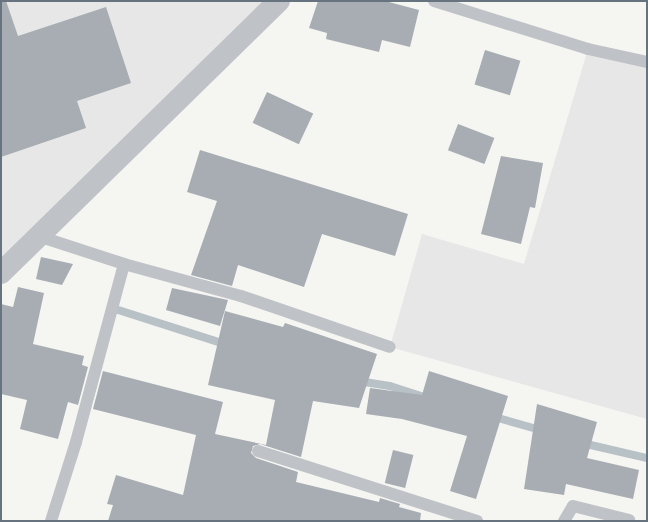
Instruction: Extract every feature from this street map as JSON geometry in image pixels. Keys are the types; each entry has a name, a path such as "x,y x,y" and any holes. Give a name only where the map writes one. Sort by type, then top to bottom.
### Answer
{"street":[{"path":"1,273 279,1"}],"lane":[{"path":"434,1 588,50 647,62"},
{"path":"38,236 124,264 241,296 390,348"},
{"path":"51,521 76,442 124,264"},
{"path":"258,451 477,521"},
{"path":"564,521 573,506 630,520"}],"shaded area":[{"path":"1,1 274,1 1,261"},
{"path":"588,49 647,62 647,419 390,347 422,234 524,264"}],"building":[{"path":"1,1 6,1 18,36 106,7 131,83 77,101 86,128 1,157"},
{"path":"318,1 385,1 419,10 410,47 382,40 379,52 326,39 327,33 309,28"},
{"path":"485,50 520,61 510,95 474,84"},
{"path":"267,92 313,114 299,144 253,123"},
{"path":"458,124 494,138 484,164 448,150"},
{"path":"200,150 408,214 395,256 322,234 304,287 238,265 232,286 191,275 217,201 187,192"},
{"path":"501,156 543,163 535,208 530,207 521,244 481,234"},
{"path":"41,257 73,264 62,285 36,279"},
{"path":"18,287 44,293 33,344 84,356 82,365 88,367 78,405 68,402 58,439 20,429 27,400 1,394 1,304 13,307"},
{"path":"172,288 228,300 220,326 166,310"},
{"path":"225,311 283,327 285,323 377,354 359,408 313,401 301,457 260,444 253,446 251,453 256,458 298,472 296,482 379,502 380,498 400,504 399,507 421,513 420,521 108,521 113,505 107,504 116,475 183,495 196,435 93,409 103,371 223,402 215,434 266,445 275,400 208,385"},
{"path":"429,371 508,396 476,499 450,491 467,436 402,419 366,414 370,388 422,395"},
{"path":"537,404 597,422 587,458 639,470 633,499 566,484 564,495 524,489"},
{"path":"393,450 413,455 405,488 385,483"}],"waterway":[{"path":"112,308 228,345"},
{"path":"358,381 390,386 428,398"},
{"path":"491,416 544,431"},
{"path":"582,443 647,458"}]}
